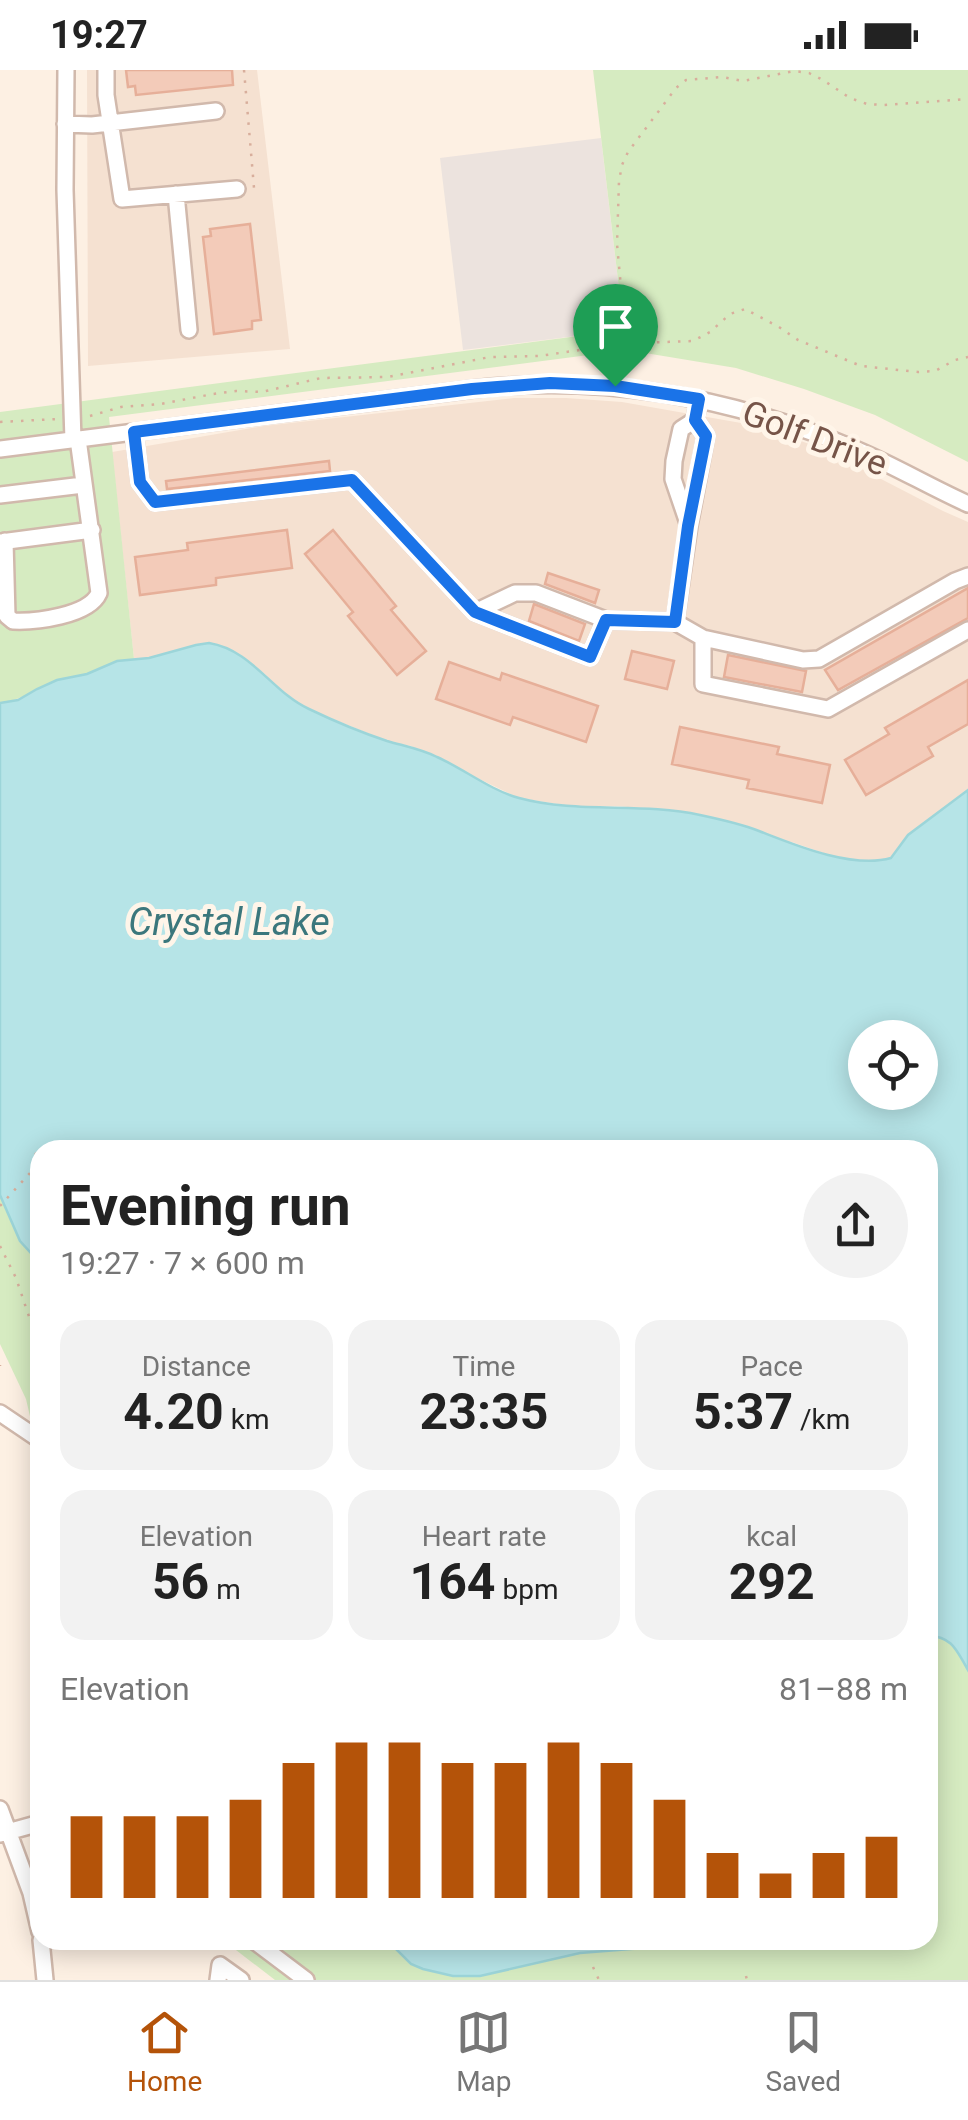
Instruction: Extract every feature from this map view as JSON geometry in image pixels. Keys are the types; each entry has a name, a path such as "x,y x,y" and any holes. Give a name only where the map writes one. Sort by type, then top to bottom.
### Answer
{"street":[{"path":"66,70 64,190 76,439 92,530 99,593 85,608 55,617 19,622 7,616 2,542 92,530"},
{"path":"106,70 106,95 122,199 237,189"},
{"path":"65,124 92,125 216,111"},
{"path":"176,194 189,330"},
{"name":"Golf Drive","path":"0,449 514,385 599,385 699,399 766,416 883,462 968,504"},
{"path":"675,622 706,436 695,420 699,399"},
{"path":"688,526 673,479 674,462 681,429 695,420"},
{"path":"134,432 140,482 155,502 352,480 475,612 590,657 606,620"},
{"path":"0,496 83,485"},
{"path":"475,612 515,593 536,593 606,620 675,622 703,638 803,660 820,659 968,576"},
{"path":"703,638 703,684 828,709 968,630"},
{"path":"0,1412 30,1433"},
{"path":"0,1809 4,1833 30,1891"},
{"path":"4,1833 30,1826"},
{"path":"42,1950 46,1980"},
{"path":"266,1950 306,1980"},
{"path":"218,1980 220,1965 240,1980"}],"path":[{"path":"237,189 255,188 244,70"},
{"path":"84,417 121,407 224,392 262,392 321,378 388,378 490,357 580,350 618,352 632,348 632,332 622,309 617,244 622,165 676,88 686,80 742,81 794,71 809,74 866,104 968,99"},
{"path":"634,343 693,340 710,332 730,314 745,309 798,340 861,366 935,371 968,356"},
{"path":"0,422 63,418"},
{"path":"0,1206 30,1172"},
{"path":"0,1246 30,1319"},
{"path":"593,1966 598,1980"}],"shaded area":[{"path":"87,70 257,70 290,349 88,366"},
{"path":"601,138 624,330 463,350 440,158"},
{"path":"514,398 622,402 741,423 823,449 968,522 968,790 908,835 891,858 858,861 687,813 571,806 519,798 411,746 390,742 308,709 239,654 134,659 112,452 264,426"}],"green space":[{"path":"593,70 968,70 968,462 875,415 804,389 736,368 627,350 109,417 134,659 56,681 0,703 0,412 624,330"},
{"path":"0,1173 30,1220 30,1416 0,1344"},
{"path":"938,1608 968,1620 968,1980 275,1980 236,1950 938,1950"}],"water":[{"name":"Crystal Lake","path":"209,643 224,647 250,662 296,702 377,738 431,754 519,798 700,815 842,858 891,858 908,835 968,790 968,1670 949,1642 938,1637 938,1140 30,1140 30,1252 20,1241 0,1195 0,703 18,700 57,680 87,674 117,661 149,658"},
{"path":"397,1950 618,1950 580,1953 480,1976 453,1976 411,1964"}],"building":[{"path":"126,70 232,70 233,85 136,95 135,86 128,87"},
{"path":"250,224 261,320 252,321 252,329 214,334 203,237 211,236 210,229"},
{"path":"329,461 330,471 167,489 166,481"},
{"path":"287,530 292,568 216,578 216,585 140,595 135,557 188,550 187,543"},
{"path":"333,530 396,606 391,610 426,651 397,675 348,616 353,612 305,554"},
{"path":"548,573 599,590 595,603 545,584"},
{"path":"968,588 968,618 838,690 825,670"},
{"path":"534,604 585,624 579,641 529,621"},
{"path":"632,651 674,661 667,689 625,679"},
{"path":"728,655 806,671 802,692 724,677"},
{"path":"449,662 500,680 502,673 598,706 586,742 513,717 510,725 436,699"},
{"path":"968,680 968,724 928,747 933,756 866,795 845,760 889,734 885,728"},
{"path":"680,727 779,747 777,754 830,765 822,803 747,788 749,780 672,764"}],"route":[{"path":"500,386 615,386 699,399 695,420 706,436 675,622 606,620 590,657 475,612 352,480 155,502 140,482 134,432 500,386"}]}
